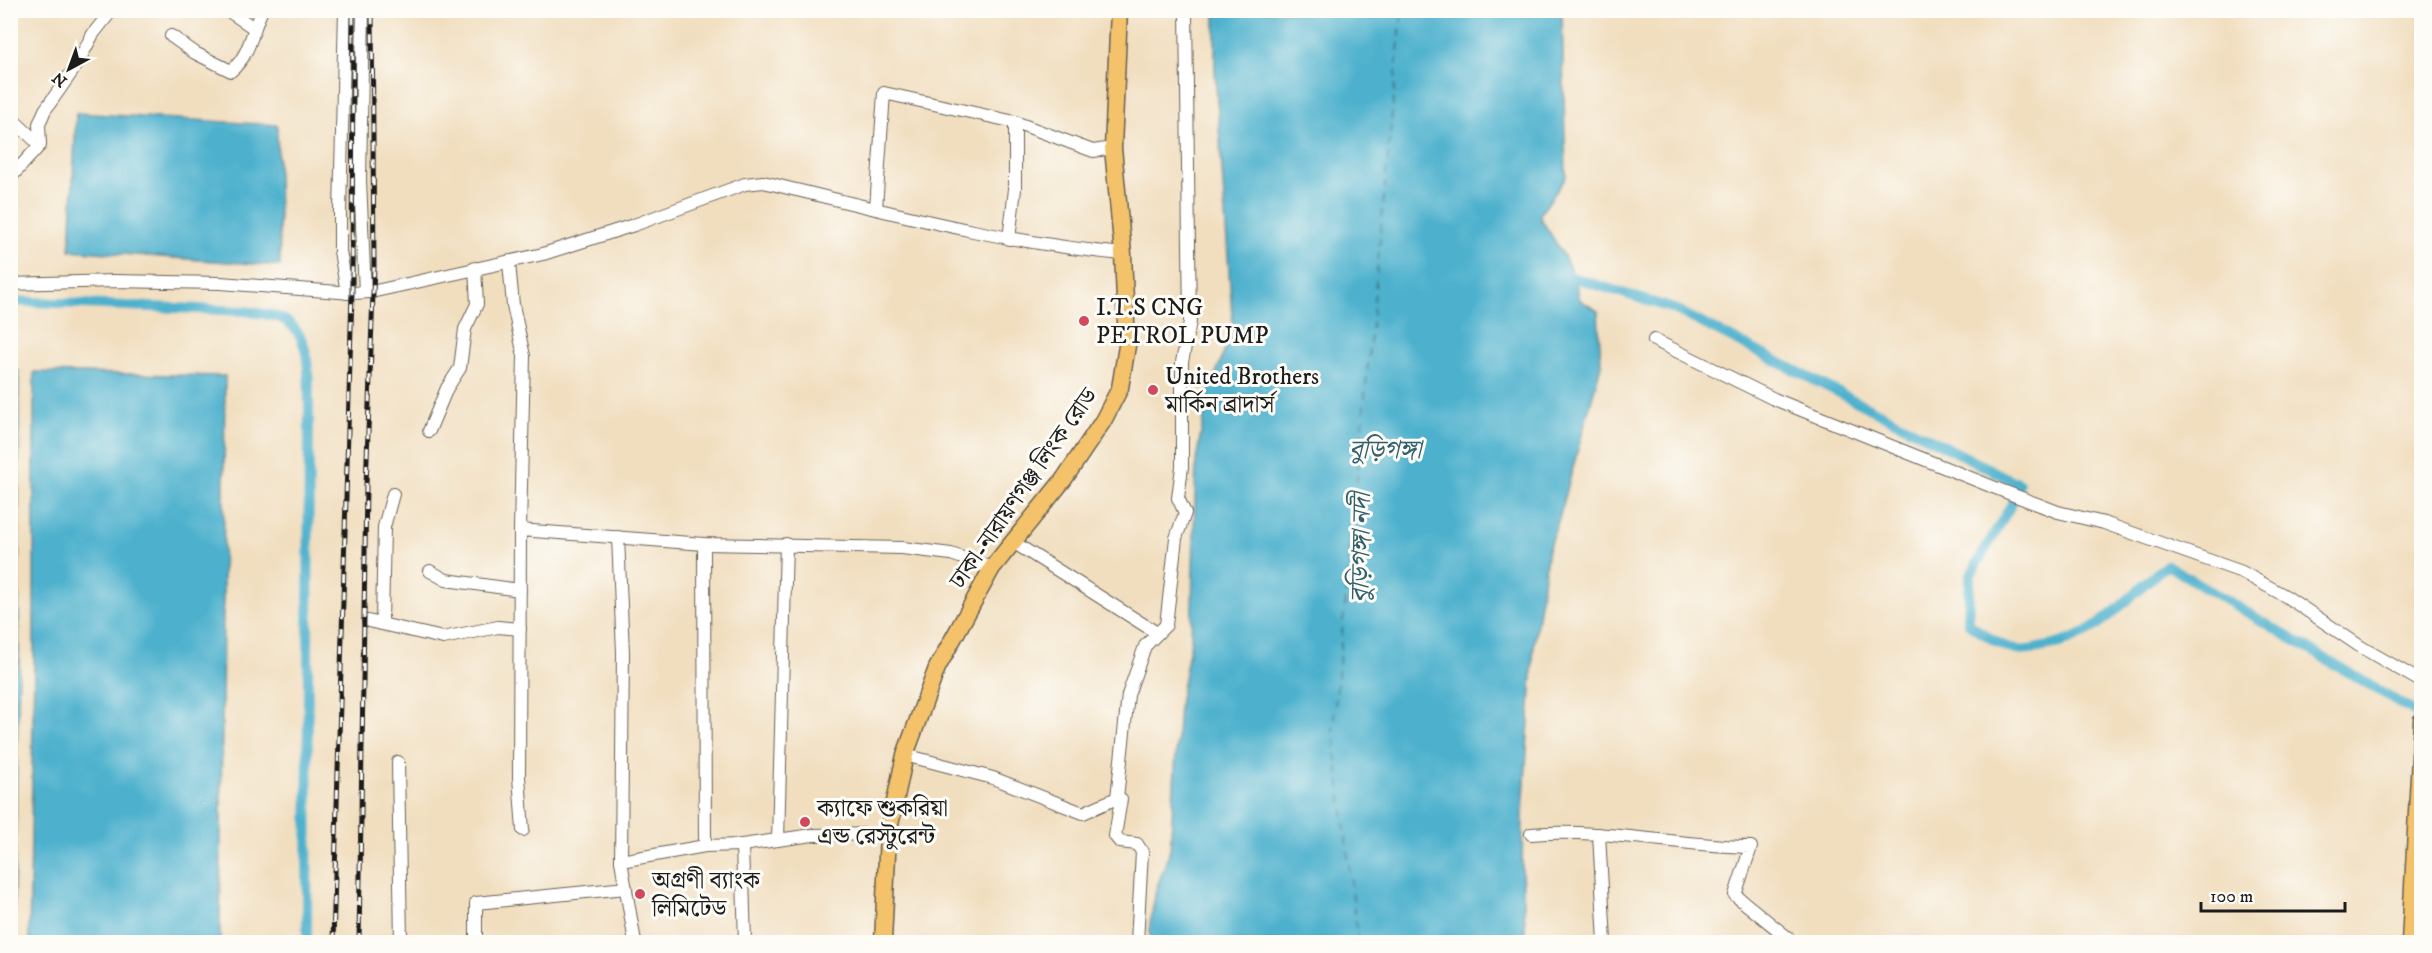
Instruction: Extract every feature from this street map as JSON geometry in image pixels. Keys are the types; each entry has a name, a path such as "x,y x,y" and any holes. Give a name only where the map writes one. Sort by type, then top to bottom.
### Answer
{"highway":[{"name":"ঢাকা-নারায়ণগঞ্জ লিংক রোড","path":"883,942 888,834 905,755 937,668 992,568 1064,479 1103,421 1120,388 1126,346 1123,255 1113,148 1119,10"},
{"path":"2410,942 2421,720"}],"street":[{"path":"227,10 254,28"},
{"path":"171,36 195,53 231,70 250,49 255,34 254,28 262,10"},
{"path":"345,10 340,251 347,293"},
{"path":"363,10 360,180 365,292"},
{"path":"1137,942 1142,852 1137,844 1120,842 1115,836 1128,695 1144,646 1166,625 1176,538 1185,513 1178,498 1182,467 1182,362 1190,322 1186,10"},
{"path":"10,178 40,145 39,124 45,110 76,66 105,13"},
{"path":"876,208 884,93 1015,122 1093,151 1113,148"},
{"path":"10,117 40,145"},
{"path":"1009,239 1015,189 1015,122"},
{"path":"10,284 103,281 220,283 347,293 365,292 475,268 509,263 634,225 745,184 763,182 1009,239 1072,250 1123,255"},
{"path":"509,263 513,305 524,356 519,530 519,777 523,830"},
{"path":"429,431 447,388 460,368 465,329 477,304 475,268"},
{"path":"1654,340 1784,403 2002,491 2029,499 2058,512 2140,535 2242,572 2287,597 2361,647 2421,682"},
{"path":"382,622 384,527 393,494"},
{"path":"519,530 704,544 902,548 951,554 992,568"},
{"path":"618,537 622,653 621,861 635,942"},
{"path":"1013,542 1157,633"},
{"path":"704,544 705,846"},
{"path":"778,840 786,544"},
{"path":"430,571 446,580 520,590"},
{"path":"368,621 382,622 412,632 443,638 498,627 520,629"},
{"path":"905,755 993,778 1083,813 1117,798"},
{"path":"398,762 401,942"},
{"path":"621,861 705,846 742,845 813,836 888,834"},
{"path":"1531,834 1599,834 1751,847 1735,895 1793,942"},
{"path":"1599,834 1605,942"},
{"path":"742,845 745,942"},
{"path":"476,942 476,903 626,888"}],"water":[{"name":"বুড়িগঙ্গা","path":"1215,11 1562,11 1566,177 1539,216 1569,266 1580,300 1598,311 1601,365 1559,519 1548,549 1534,644 1523,812 1522,871 1526,942 1150,942 1150,923 1156,890 1170,850 1179,704 1191,641 1196,460 1208,394 1233,329 1215,70"},
{"path":"76,113 277,125 280,266 70,250"},
{"path":"10,371 19,371 19,666 13,942 10,942"},
{"path":"34,372 225,376 220,942 29,942 34,665"}],"waterway":[{"path":"1559,273 1674,309 2019,484 2011,505 1970,576 1968,623 2003,646 2025,651 2060,643 2078,636 2109,616 2167,565 2422,716"},
{"path":"10,301 245,311 266,314 289,323 303,343 308,367 309,405 307,942"}],"ferry route":[{"path":"1358,942 1333,727 1402,10"}],"railway":[{"path":"333,942 352,293 353,10"},
{"path":"359,942 366,486 374,266 372,10"}],"place":[{"name":"I.T.S CNG PETROL PUMP","path":"1084,321"},
{"name":"United Brothers মার্কিন ব্রাদার্স","path":"1153,390"},
{"name":"ক্যাফে শুকরিয়া এন্ড রেস্টুরেন্ট","path":"805,822"},
{"name":"অগ্রণী ব্যাংক লিমিটেড","path":"640,894"}],"water label":[{"name":"বুড়িগঙ্গা নদী","path":"1360,548"}]}
